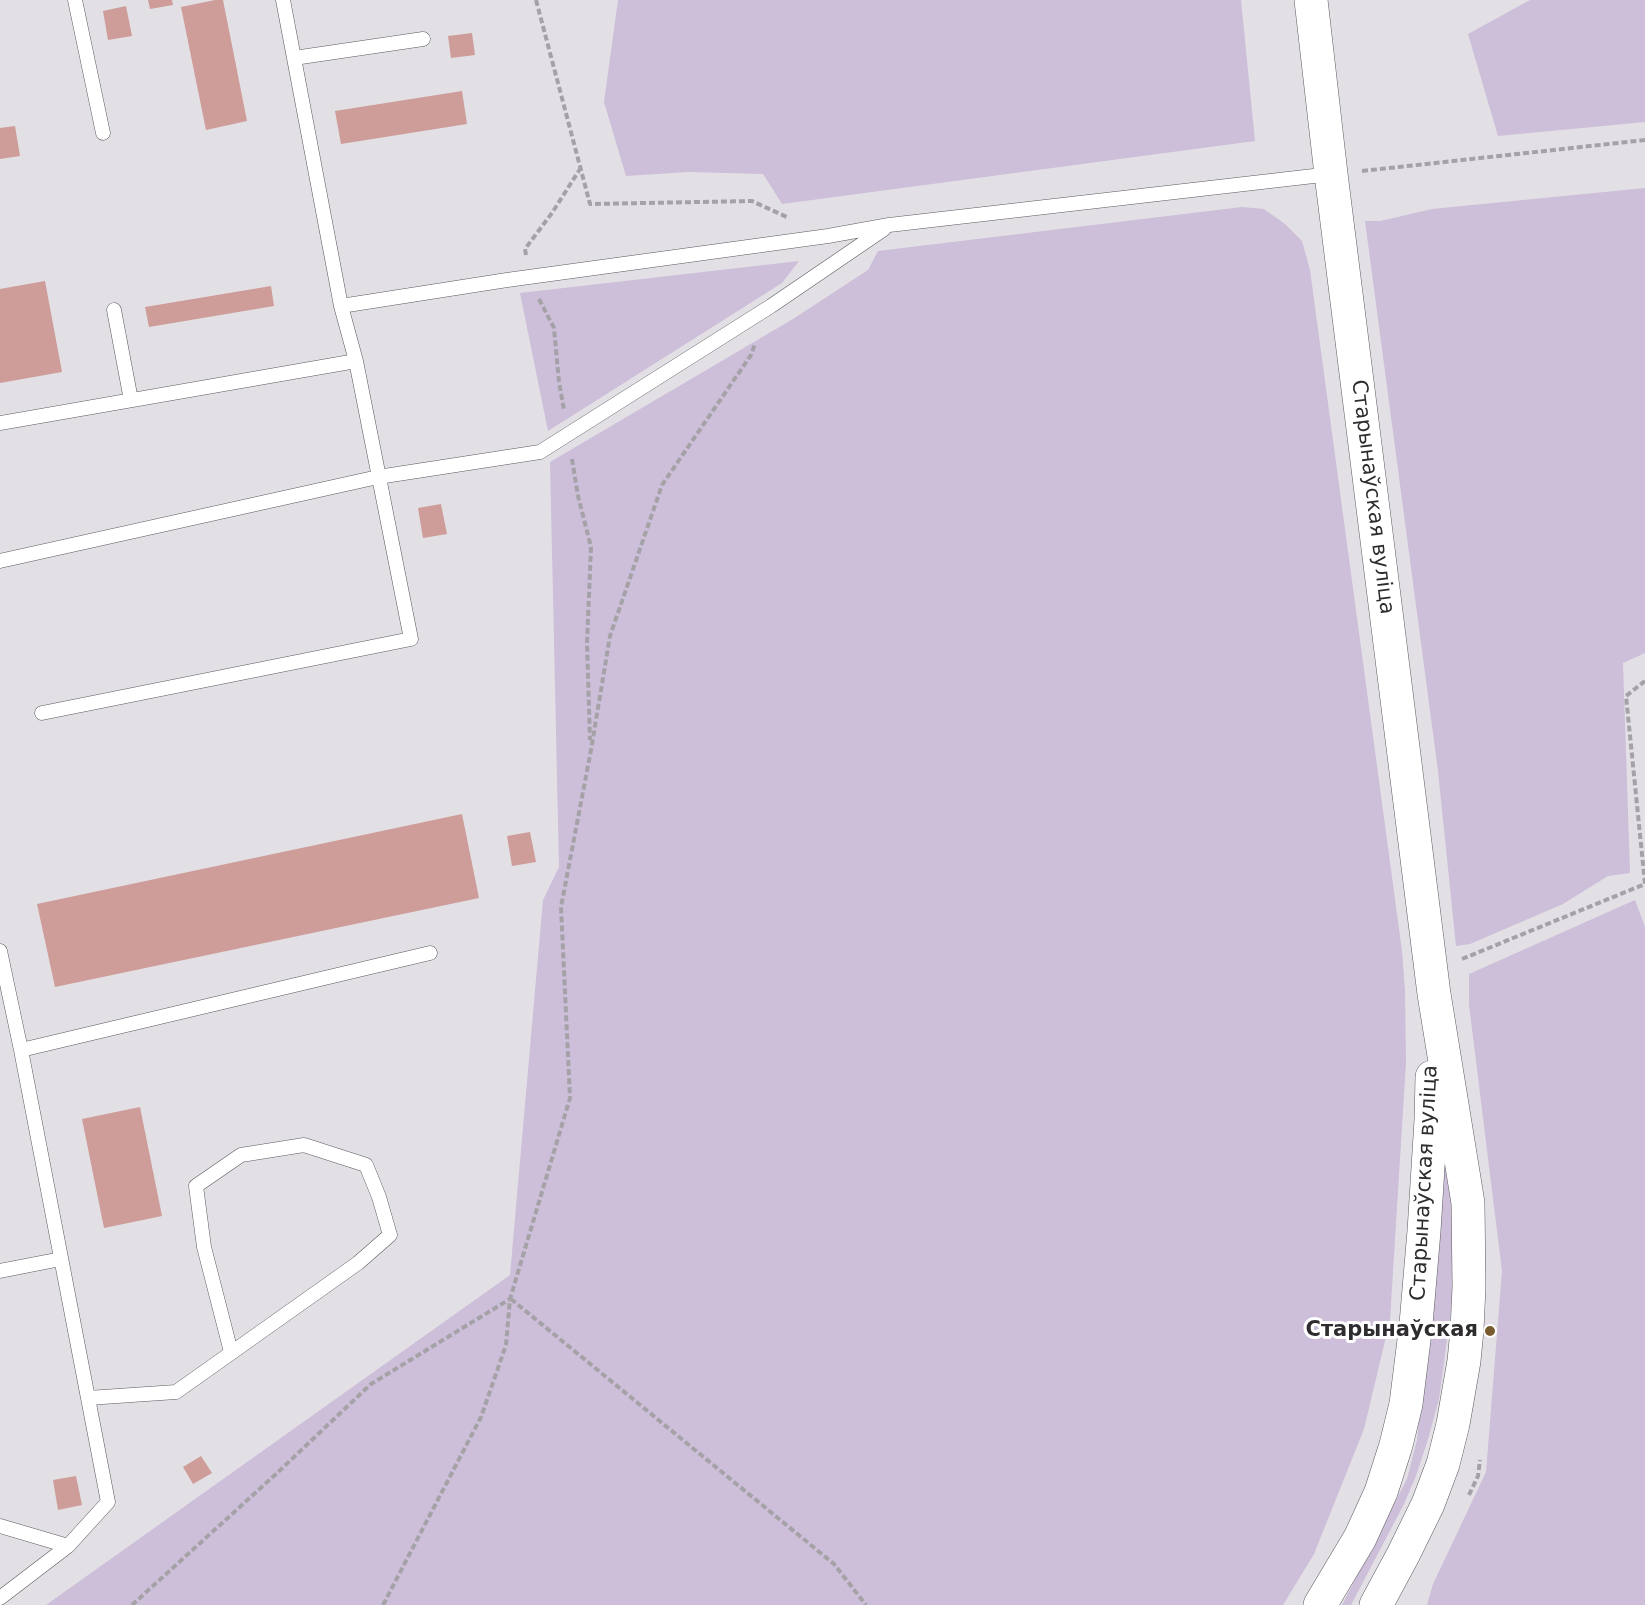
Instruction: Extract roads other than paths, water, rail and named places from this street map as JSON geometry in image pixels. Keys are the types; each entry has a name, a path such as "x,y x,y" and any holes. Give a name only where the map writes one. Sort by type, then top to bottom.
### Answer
{"main road":[{"name":"Старынаўская вуліца","path":"1311,0 1433,978 1467,1203 1469,1287 1467,1330 1455,1414 1443,1464 1428,1504 1376,1605"},
{"name":"Старынаўская вуліца","path":"1320,1605 1360,1538 1381,1492 1406,1404 1424,1231 1431,1120 1433,978"}],"lane":[{"path":"75,0 103,133"},
{"path":"42,712 411,639 356,362 341,306 283,0"},
{"path":"294,58 423,39"},
{"path":"341,306 507,280 828,236 889,225 1331,174"},
{"path":"0,561 378,477 540,452 771,306 889,225"},
{"path":"114,310 131,400"},
{"path":"0,423 356,362"},
{"path":"0,951 108,1502 68,1546 0,1598"},
{"path":"21,1050 430,952"},
{"path":"87,1398 176,1392 358,1263 390,1235 380,1197 366,1165 304,1145 241,1155 196,1186 204,1247 231,1352"},
{"path":"0,1271 61,1259"},
{"path":"0,1526 68,1546"}],"place":[{"name":"Старынаўская","path":"1490,1331"}]}
